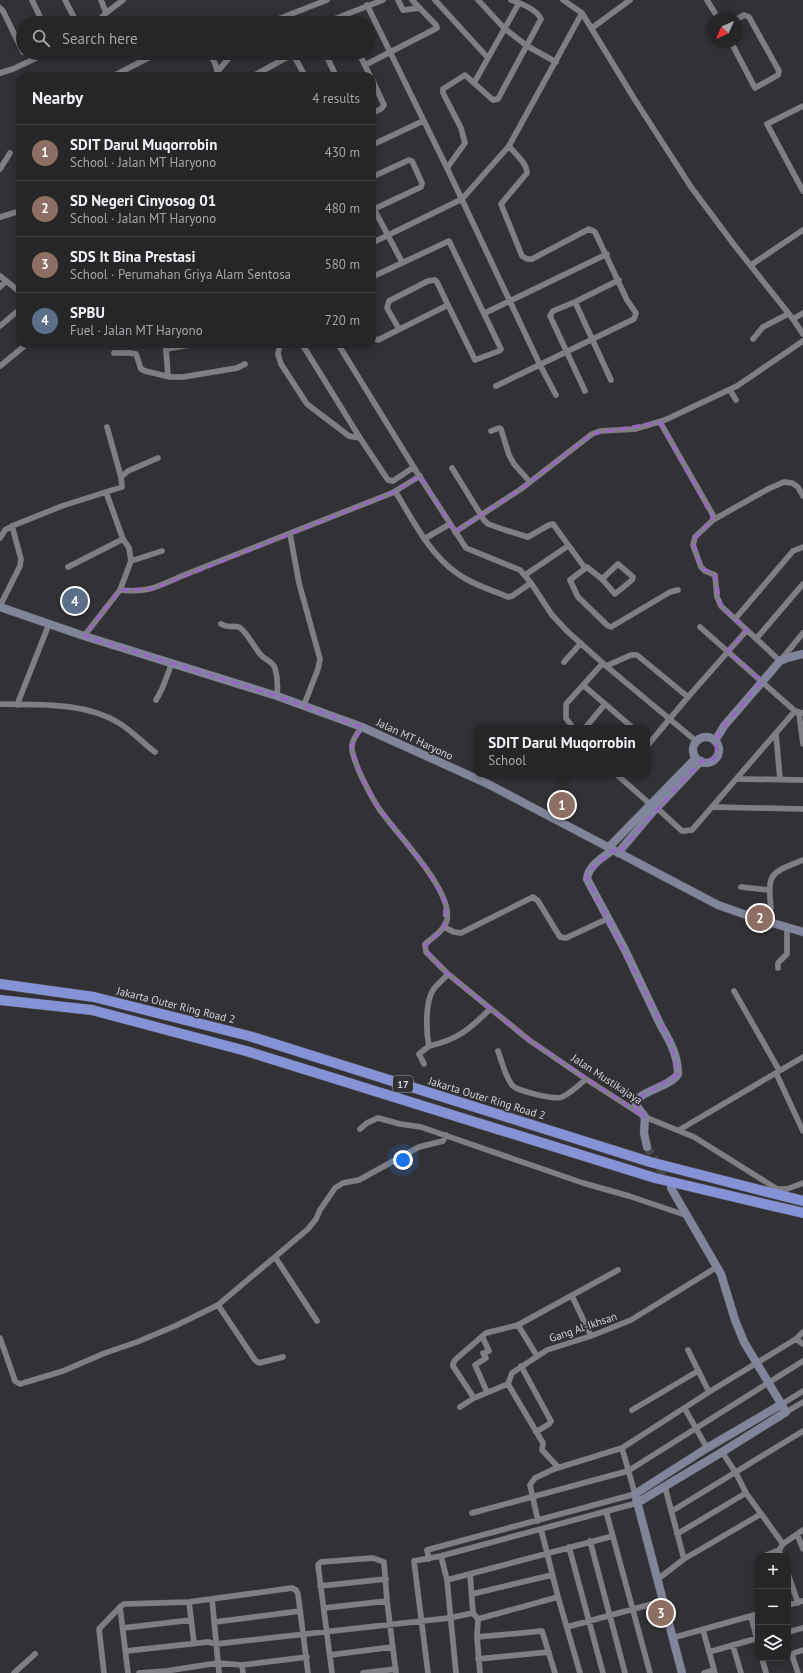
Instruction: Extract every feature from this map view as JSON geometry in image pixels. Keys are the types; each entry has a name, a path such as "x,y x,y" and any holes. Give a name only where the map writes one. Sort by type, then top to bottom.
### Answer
{"highway":[{"name":"Jakarta Outer Ring Road 2","path":"0,984 94,997 249,1036 650,1162 803,1200"},
{"name":"17","path":"0,1000 92,1010 246,1051 655,1178 803,1213"}],"street":[{"path":"32,0 40,16"},
{"path":"65,0 73,16"},
{"path":"101,0 106,14 123,0"},
{"path":"286,16 327,0"},
{"path":"341,16 383,0"},
{"path":"398,0 403,10 420,8"},
{"path":"376,59 436,28 436,25 412,0"},
{"path":"435,0 488,58"},
{"path":"478,0 504,28 527,46 556,62"},
{"path":"447,168 465,143 461,128 442,90 465,75 493,100 498,99 541,19 538,14 511,0"},
{"path":"563,0 582,13 635,100 691,187 803,334"},
{"path":"592,28 630,0"},
{"path":"707,0 714,12"},
{"path":"474,83 519,3"},
{"path":"368,5 373,16"},
{"path":"0,8 3,11 16,38"},
{"path":"376,241 462,199 509,146 582,13"},
{"path":"734,48 755,88 778,75 779,71 748,17 743,16"},
{"path":"376,22 511,301 540,365 556,395"},
{"path":"0,73 13,70 32,60"},
{"path":"121,72 144,60"},
{"path":"213,60 217,72"},
{"path":"219,72 228,60"},
{"path":"260,72 283,60"},
{"path":"297,60 303,72"},
{"path":"328,60 334,72"},
{"path":"363,60 368,72"},
{"path":"365,64 374,60"},
{"path":"376,88 384,105 381,109 376,111"},
{"path":"803,106 767,124 803,191"},
{"path":"376,143 423,121"},
{"path":"496,386 636,317 636,314 627,300 619,280 595,232 590,229 532,259 522,256 501,204 527,173 527,171 526,166 509,146"},
{"path":"0,169 10,152"},
{"path":"376,175 409,160 412,161 422,183 421,187 376,208"},
{"path":"0,217 16,212"},
{"path":"376,215 402,262"},
{"path":"751,265 803,230"},
{"path":"376,275 449,241 485,313 501,350 475,360 435,280 428,281 389,301 387,308 399,329"},
{"path":"485,313 606,254"},
{"path":"0,276 16,289"},
{"path":"585,391 550,316 553,311 575,302 619,280"},
{"path":"0,287 6,281"},
{"path":"575,302 611,380"},
{"path":"376,339 378,340 448,305"},
{"path":"0,326 16,312"},
{"path":"793,319 803,313"},
{"path":"753,338 763,327 788,314"},
{"path":"454,532 530,482 592,434 600,431 635,429 660,422 730,390 770,365 784,353 803,341"},
{"path":"0,366 22,348"},
{"path":"166,348 168,376"},
{"path":"279,348 278,354 280,362 307,404 349,436 360,438"},
{"path":"304,348 360,438 390,481 417,472"},
{"path":"340,348 454,532 468,550 518,569 531,583 552,615 580,643 696,741"},
{"path":"114,353 133,353 138,357 140,368 145,371 168,376 183,376 237,368 245,364"},
{"path":"730,390 736,400"},
{"path":"660,422 712,515 713,520"},
{"path":"0,538 5,530 12,526 62,506 122,487 121,477 107,427"},
{"path":"491,431 499,428 501,429 509,455 514,464 530,482"},
{"path":"121,477 128,471 158,458"},
{"path":"452,468 480,516 488,524 525,537 532,536 553,524 556,526 568,546 585,568 588,567 602,579 615,594 632,580 633,577 618,564 602,579"},
{"path":"120,590 143,591 153,589 184,575 391,493 417,472"},
{"path":"780,661 718,602 715,574 705,571 701,566 694,545 695,537 713,520 768,489 784,482 792,483 798,487 803,496"},
{"path":"84,636 120,590 131,561 129,548 122,539 106,492"},
{"path":"391,493 424,539 458,574 508,597 512,596 531,583"},
{"path":"424,539 450,524"},
{"path":"0,606 20,566 21,559 12,526"},
{"path":"290,534 299,583 320,659 318,669 304,705"},
{"path":"68,567 122,539"},
{"path":"525,575 568,546"},
{"path":"735,619 793,551 803,547"},
{"path":"131,561 162,551"},
{"path":"585,568 570,580 578,597 608,626 611,627 670,592 678,590"},
{"path":"756,639 803,584"},
{"name":"Jalan MT Haryono","path":"0,606 84,636 304,705 362,727 488,784 718,905 803,932"},
{"path":"17,705 49,624"},
{"path":"221,624 231,628 238,627 253,643 259,654 271,662 278,678 277,696"},
{"path":"700,626 799,713 803,744"},
{"path":"650,741 747,630"},
{"path":"715,741 724,726 803,633"},
{"path":"564,662 580,643"},
{"path":"780,661 803,654"},
{"path":"571,725 566,718 566,704 583,684 604,664 631,655 637,655 688,697"},
{"path":"156,700 172,664"},
{"path":"583,684 627,725"},
{"path":"0,704 75,708 100,714 120,724 155,752"},
{"path":"588,725 605,704"},
{"path":"622,777 649,811 682,831 692,830 776,734 799,713"},
{"path":"362,727 353,741 352,747 356,764 364,783 378,807 425,867 445,901 447,914 444,927 454,932 461,933 533,897 538,901 560,937 566,938 609,918"},
{"path":"776,734 780,779"},
{"path":"701,737 708,737 715,741 718,746 718,753 714,759 708,762 698,760 693,749 696,741 701,737"},
{"path":"647,1147 644,1133 645,1117 636,1105 636,1100 641,1095 676,1077 678,1074 675,1053 609,918 587,879 587,873 613,850 698,760"},
{"path":"738,779 803,780"},
{"path":"713,807 803,809"},
{"path":"771,908 769,890 770,882 777,872 803,860"},
{"path":"741,886 769,890"},
{"name":"Jalan Mustikajaya","path":"444,927 425,944 426,952 448,974 529,1040 645,1117 694,1137 777,1190 787,1189 803,1183"},
{"path":"778,968 778,963 787,954 787,928"},
{"path":"429,1046 427,1036 428,1007 433,989 448,974"},
{"path":"734,991 778,1071 803,1131"},
{"path":"424,1064 419,1054 429,1046 443,1043 457,1037 472,1027 490,1009"},
{"path":"498,1051 509,1080 516,1088 546,1097 559,1098 568,1094 586,1079"},
{"path":"679,1130 803,1057"},
{"path":"360,1129 375,1118 382,1118 400,1124 420,1127 583,1183 619,1193 688,1216"},
{"path":"0,1338 7,1362 15,1381 20,1384 63,1371 105,1352 168,1329 218,1305 275,1257 313,1224 335,1188 343,1183 359,1180 419,1147 443,1141 446,1135"},
{"path":"671,1188 717,1266 724,1281 738,1329 786,1412"},
{"path":"275,1257 317,1321"},
{"name":"Gang Al-Ikhsan","path":"508,1384 512,1373 551,1348 591,1336 640,1315 717,1266"},
{"path":"474,1398 453,1364 455,1360 482,1336 491,1331 518,1325 618,1270"},
{"path":"572,1296 591,1336"},
{"path":"218,1305 255,1360 259,1363 283,1357"},
{"path":"518,1325 537,1356"},
{"path":"538,1521 530,1485 532,1480 541,1474 558,1467 622,1448 757,1363 803,1332"},
{"path":"482,1336 489,1352 484,1353 486,1358 475,1365 488,1392"},
{"path":"796,1338 803,1344"},
{"path":"688,1350 709,1392"},
{"path":"472,1513 628,1471 803,1361"},
{"path":"521,1366 551,1421 550,1424 536,1432"},
{"path":"632,1410 698,1371"},
{"path":"460,1407 474,1398 508,1384 544,1444 542,1450 558,1467"},
{"path":"428,1559 427,1550 635,1494 707,1448 803,1391"},
{"path":"428,1673 414,1561 441,1556 637,1503 666,1487 803,1402"},
{"path":"685,1409 707,1448"},
{"path":"672,1511 803,1431"},
{"path":"622,1448 682,1673"},
{"path":"722,1452 736,1473 746,1493 783,1544"},
{"path":"666,1487 676,1534 684,1560"},
{"path":"676,1534 746,1493"},
{"path":"606,1511 650,1673"},
{"path":"658,1579 684,1560 761,1514"},
{"path":"541,1529 552,1576 580,1673"},
{"path":"772,1553 779,1550 783,1544 803,1530"},
{"path":"797,1534 803,1549"},
{"path":"447,1580 613,1536"},
{"path":"590,1542 625,1673"},
{"path":"569,1547 603,1673"},
{"path":"441,1556 447,1580 449,1618 456,1673"},
{"path":"332,1673 318,1565 321,1562 375,1558 384,1562 392,1647 396,1671 363,1673"},
{"path":"470,1574 473,1613 478,1618 477,1637 480,1673"},
{"path":"472,1594 552,1576"},
{"path":"320,1586 386,1579"},
{"path":"791,1580 801,1602 791,1604"},
{"path":"104,1673 99,1629 124,1604 189,1602 292,1588 296,1590 298,1594 308,1673"},
{"path":"478,1618 558,1597"},
{"path":"212,1599 219,1673"},
{"path":"324,1608 387,1601"},
{"path":"567,1627 663,1601"},
{"path":"189,1602 194,1643"},
{"path":"120,1607 128,1673"},
{"path":"215,1622 300,1611"},
{"path":"126,1651 194,1643 208,1642 216,1644 303,1635 449,1618 473,1613"},
{"path":"672,1638 755,1615"},
{"path":"751,1616 755,1630"},
{"path":"122,1628 191,1620"},
{"path":"791,1631 803,1628"},
{"path":"703,1630 715,1672 704,1673"},
{"path":"477,1637 541,1631 544,1634 555,1673"},
{"path":"709,1652 755,1641"},
{"path":"733,1646 741,1673"},
{"path":"330,1655 392,1647"},
{"path":"798,1673 792,1655 803,1650"},
{"path":"478,1659 549,1652"},
{"path":"14,1673 35,1654"},
{"path":"139,1673 166,1672 218,1663 242,1665 307,1657"},
{"path":"763,1661 766,1673"},
{"path":"242,1665 243,1673"}],"highlighted area":[{"path":"660,422 713,518 693,541 701,567 715,575 721,606 747,630 728,651 762,681 724,726 715,741 718,753 714,759 701,761 618,853 613,850 587,873 587,879 670,1041 678,1074 634,1101 645,1117 529,1040 448,974 424,948 444,927 445,901 425,867 378,807 364,783 351,747 362,727 277,696 84,636 120,590 153,589 392,493 420,476 455,532 521,489 592,434"}],"tunnel":[{"path":"647,1147 669,1184"}],"place":[{"name":"SPBU","path":"75,601"},
{"name":"SDIT Darul Muqorrobin","path":"562,805"},
{"name":"SD Negeri Cinyosog 01","path":"760,918"},
{"name":"SDS It Bina Prestasi","path":"661,1613"}]}
